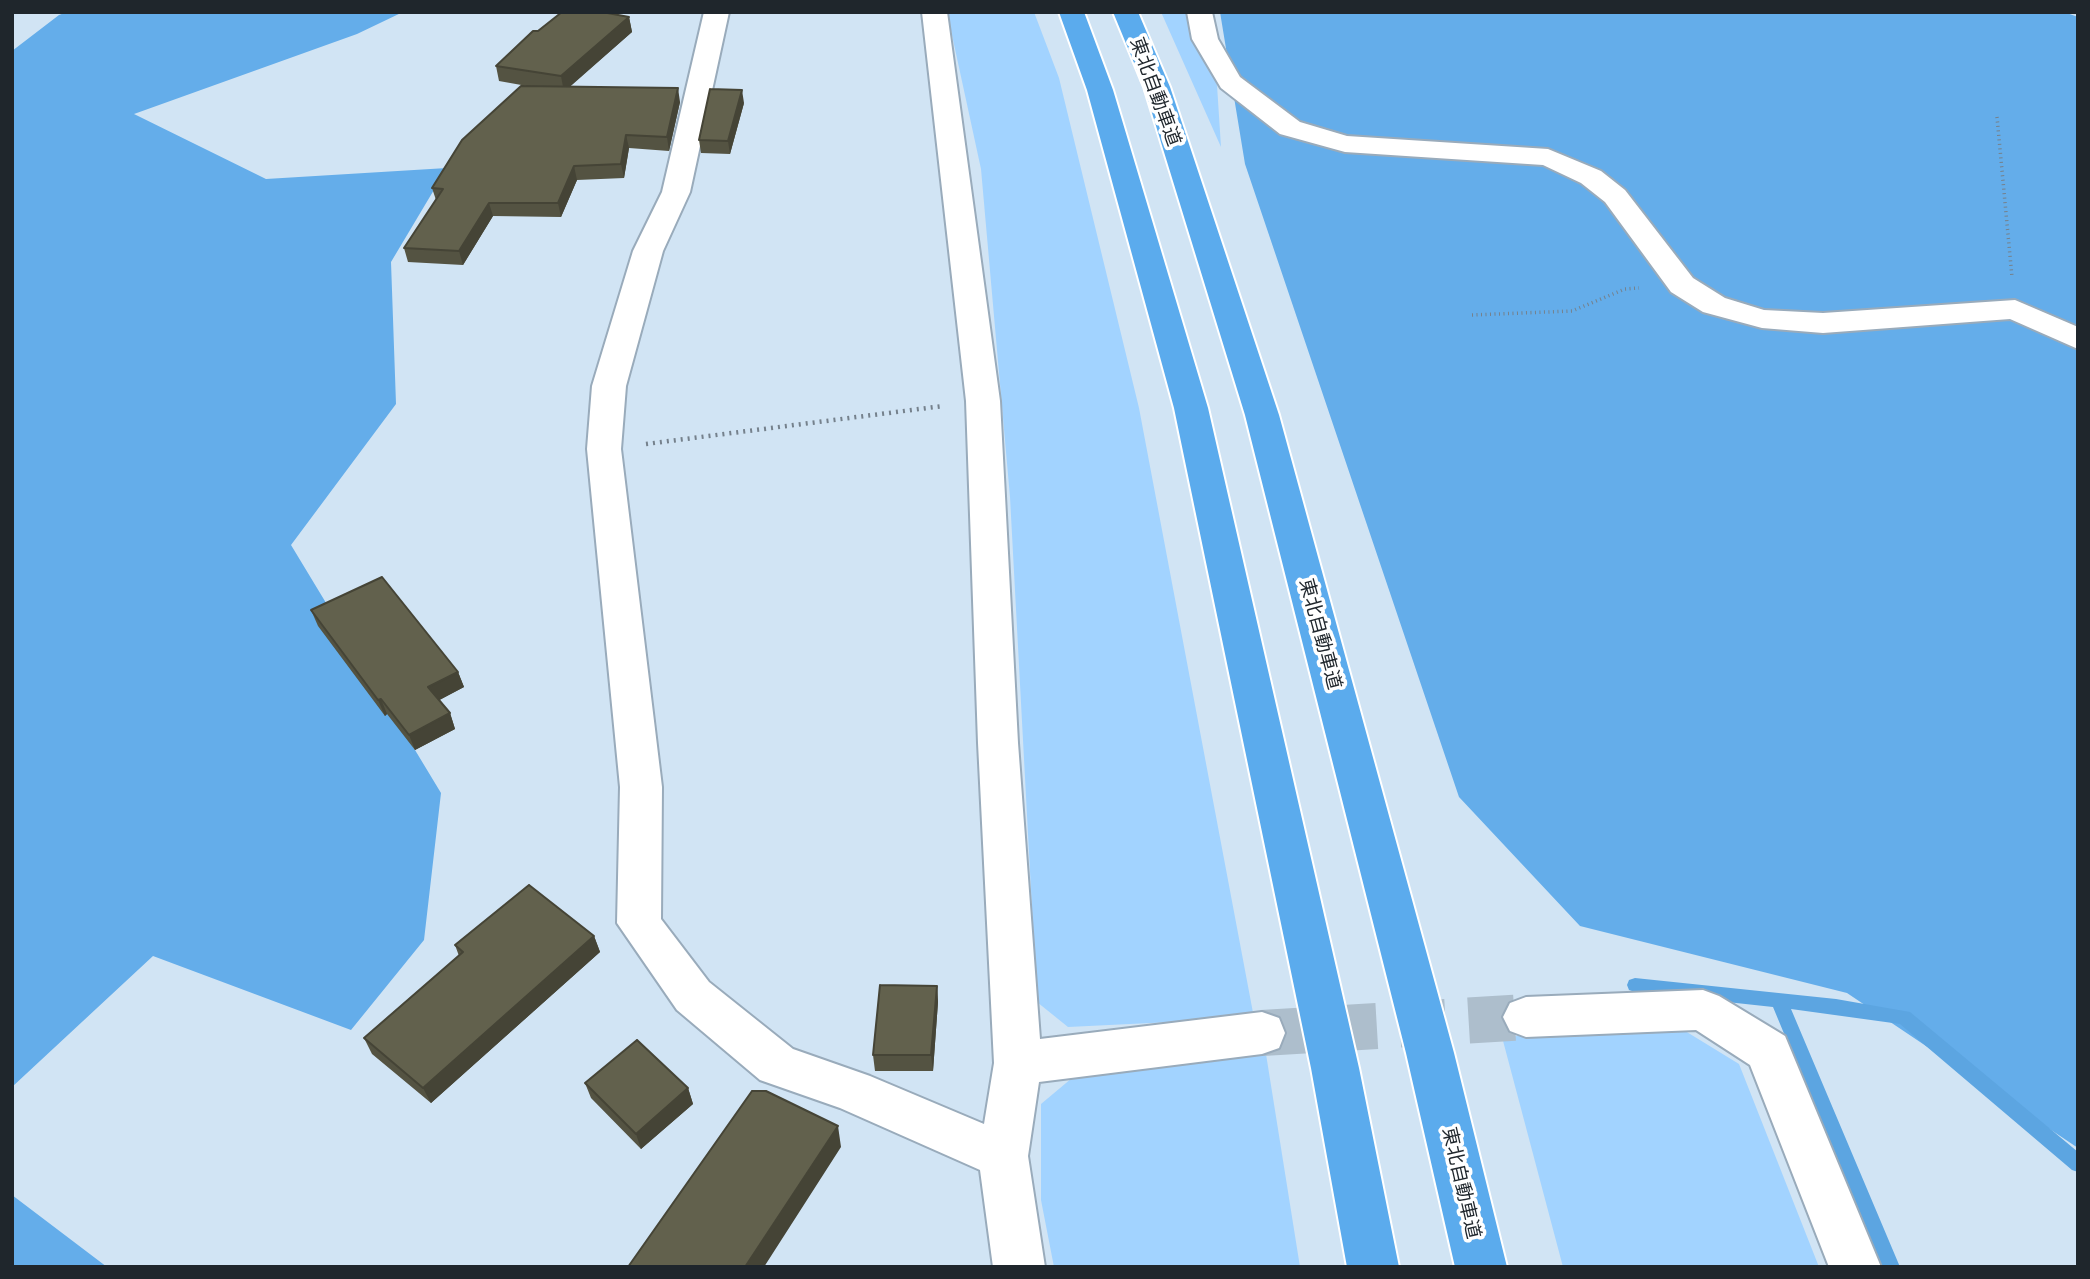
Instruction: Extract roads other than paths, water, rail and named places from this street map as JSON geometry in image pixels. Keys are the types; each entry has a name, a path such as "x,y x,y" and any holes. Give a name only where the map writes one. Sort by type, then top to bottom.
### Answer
{"highway":[{"path":"1072,12 1101,90 1191,408 1335,1069 1373,1267"},
{"name":"東北自動車道","path":"1125,12 1157,87 1262,415 1430,1053 1481,1267"}],"street":[{"path":"717,12 676,192 649,251 609,386 604,449 641,787 639,923 693,996 777,1065 853,1091 1003,1156"},
{"path":"934,12 983,401 998,743 1018,1063 1003,1156 1019,1267"},
{"path":"1199,12 1205,38 1230,82 1290,128 1345,144 1548,157 1591,177 1615,196 1682,285 1714,305 1762,318 1824,323 2015,309 2078,339"},
{"path":"1526,1017 1703,1010 1768,1051 1856,1267"},
{"path":"1018,1063 1262,1033"}],"waterway":[{"path":"1635,985 1779,1000"},
{"path":"1779,1000 1904,1017 2078,1164"},
{"path":"1779,1000 1891,1267"}],"tunnel":[{"path":"1262,1033 1526,1017"}]}
